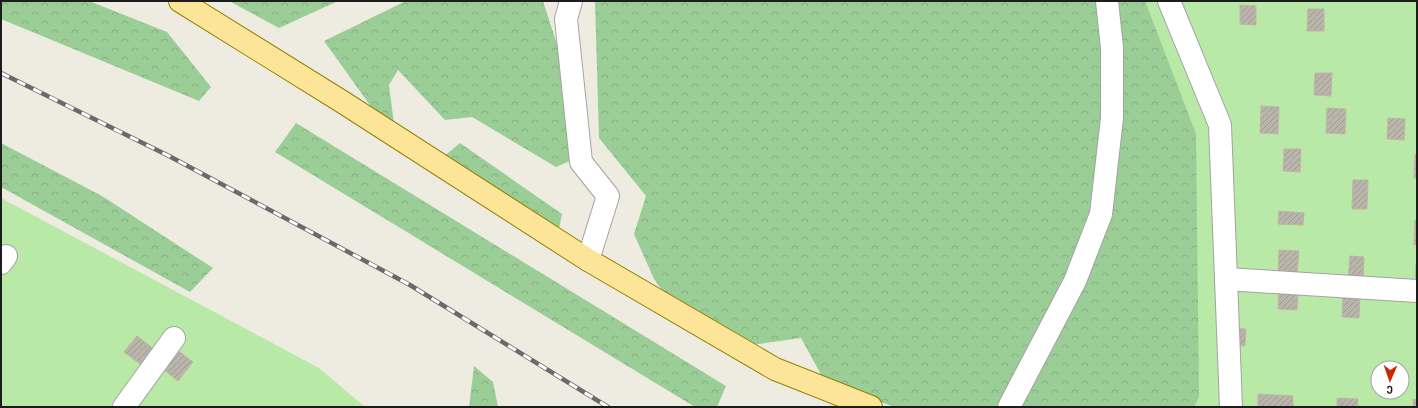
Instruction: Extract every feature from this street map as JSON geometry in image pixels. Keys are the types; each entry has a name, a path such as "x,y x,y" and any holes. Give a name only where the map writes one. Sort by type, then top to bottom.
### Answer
{"main road":[{"path":"180,1 341,101 588,260 775,369 870,407"}],"street":[{"path":"571,1 566,19 581,162 608,196 588,260"},
{"path":"1009,407 1075,281 1101,214 1112,118 1112,48 1107,1"},
{"path":"1169,1 1220,126 1231,407"},
{"path":"1226,280 1417,291"},
{"path":"124,407 174,338"}],"green space":[{"path":"1,1 89,1 167,32 211,87 199,101 1,19"},
{"path":"229,1 338,1 279,28"},
{"path":"406,1 543,1 581,119 584,155 556,167 472,117 445,120 398,70 389,85 394,124 372,108 324,41"},
{"path":"595,1 1103,1 1110,102 1094,226 1001,407 894,407 824,380 801,338 745,346 678,312 654,279 634,234 646,196 599,138"},
{"path":"1113,1 1160,1 1207,109 1217,407 1016,407 1114,190"},
{"path":"1145,1 1417,1 1417,407 1194,407 1199,397 1196,134"},
{"path":"296,123 726,386 717,407 695,407 275,152"},
{"path":"1,143 102,196 213,268 190,292 1,187"},
{"path":"460,143 562,214 558,234 442,158"},
{"path":"1,198 319,368 365,407 1,407"},
{"path":"474,366 493,382 498,407 469,407"}],"building":[{"path":"1240,5 1256,6 1256,25 1240,24"},
{"path":"1308,9 1324,9 1324,31 1307,31"},
{"path":"1315,73 1332,73 1331,96 1314,95"},
{"path":"1261,106 1279,107 1278,134 1260,133"},
{"path":"1327,108 1346,109 1345,134 1326,133"},
{"path":"1388,118 1405,119 1404,140 1387,139"},
{"path":"1284,149 1301,149 1300,172 1283,171"},
{"path":"1415,154 1417,155 1417,179 1414,178"},
{"path":"1353,180 1368,180 1367,209 1352,209"},
{"path":"1279,211 1304,213 1303,225 1278,224"},
{"path":"1415,220 1417,220 1417,245 1414,245"},
{"path":"1279,250 1299,251 1297,274 1278,273"},
{"path":"1350,256 1364,257 1363,280 1348,279"},
{"path":"1416,263 1417,286 1415,286"},
{"path":"1279,291 1298,293 1297,310 1278,309"},
{"path":"1343,296 1360,297 1359,318 1342,317"},
{"path":"1232,328 1246,329 1245,346 1231,345"},
{"path":"137,336 155,350 143,366 124,352"},
{"path":"176,349 193,362 178,381 162,368"},
{"path":"1258,394 1293,396 1293,407 1258,407"},
{"path":"1337,398 1358,399 1357,407 1337,407"},
{"path":"1413,399 1417,400 1417,407 1413,407"}],"railway":[{"path":"1,73 169,156 410,285 608,407"}]}
